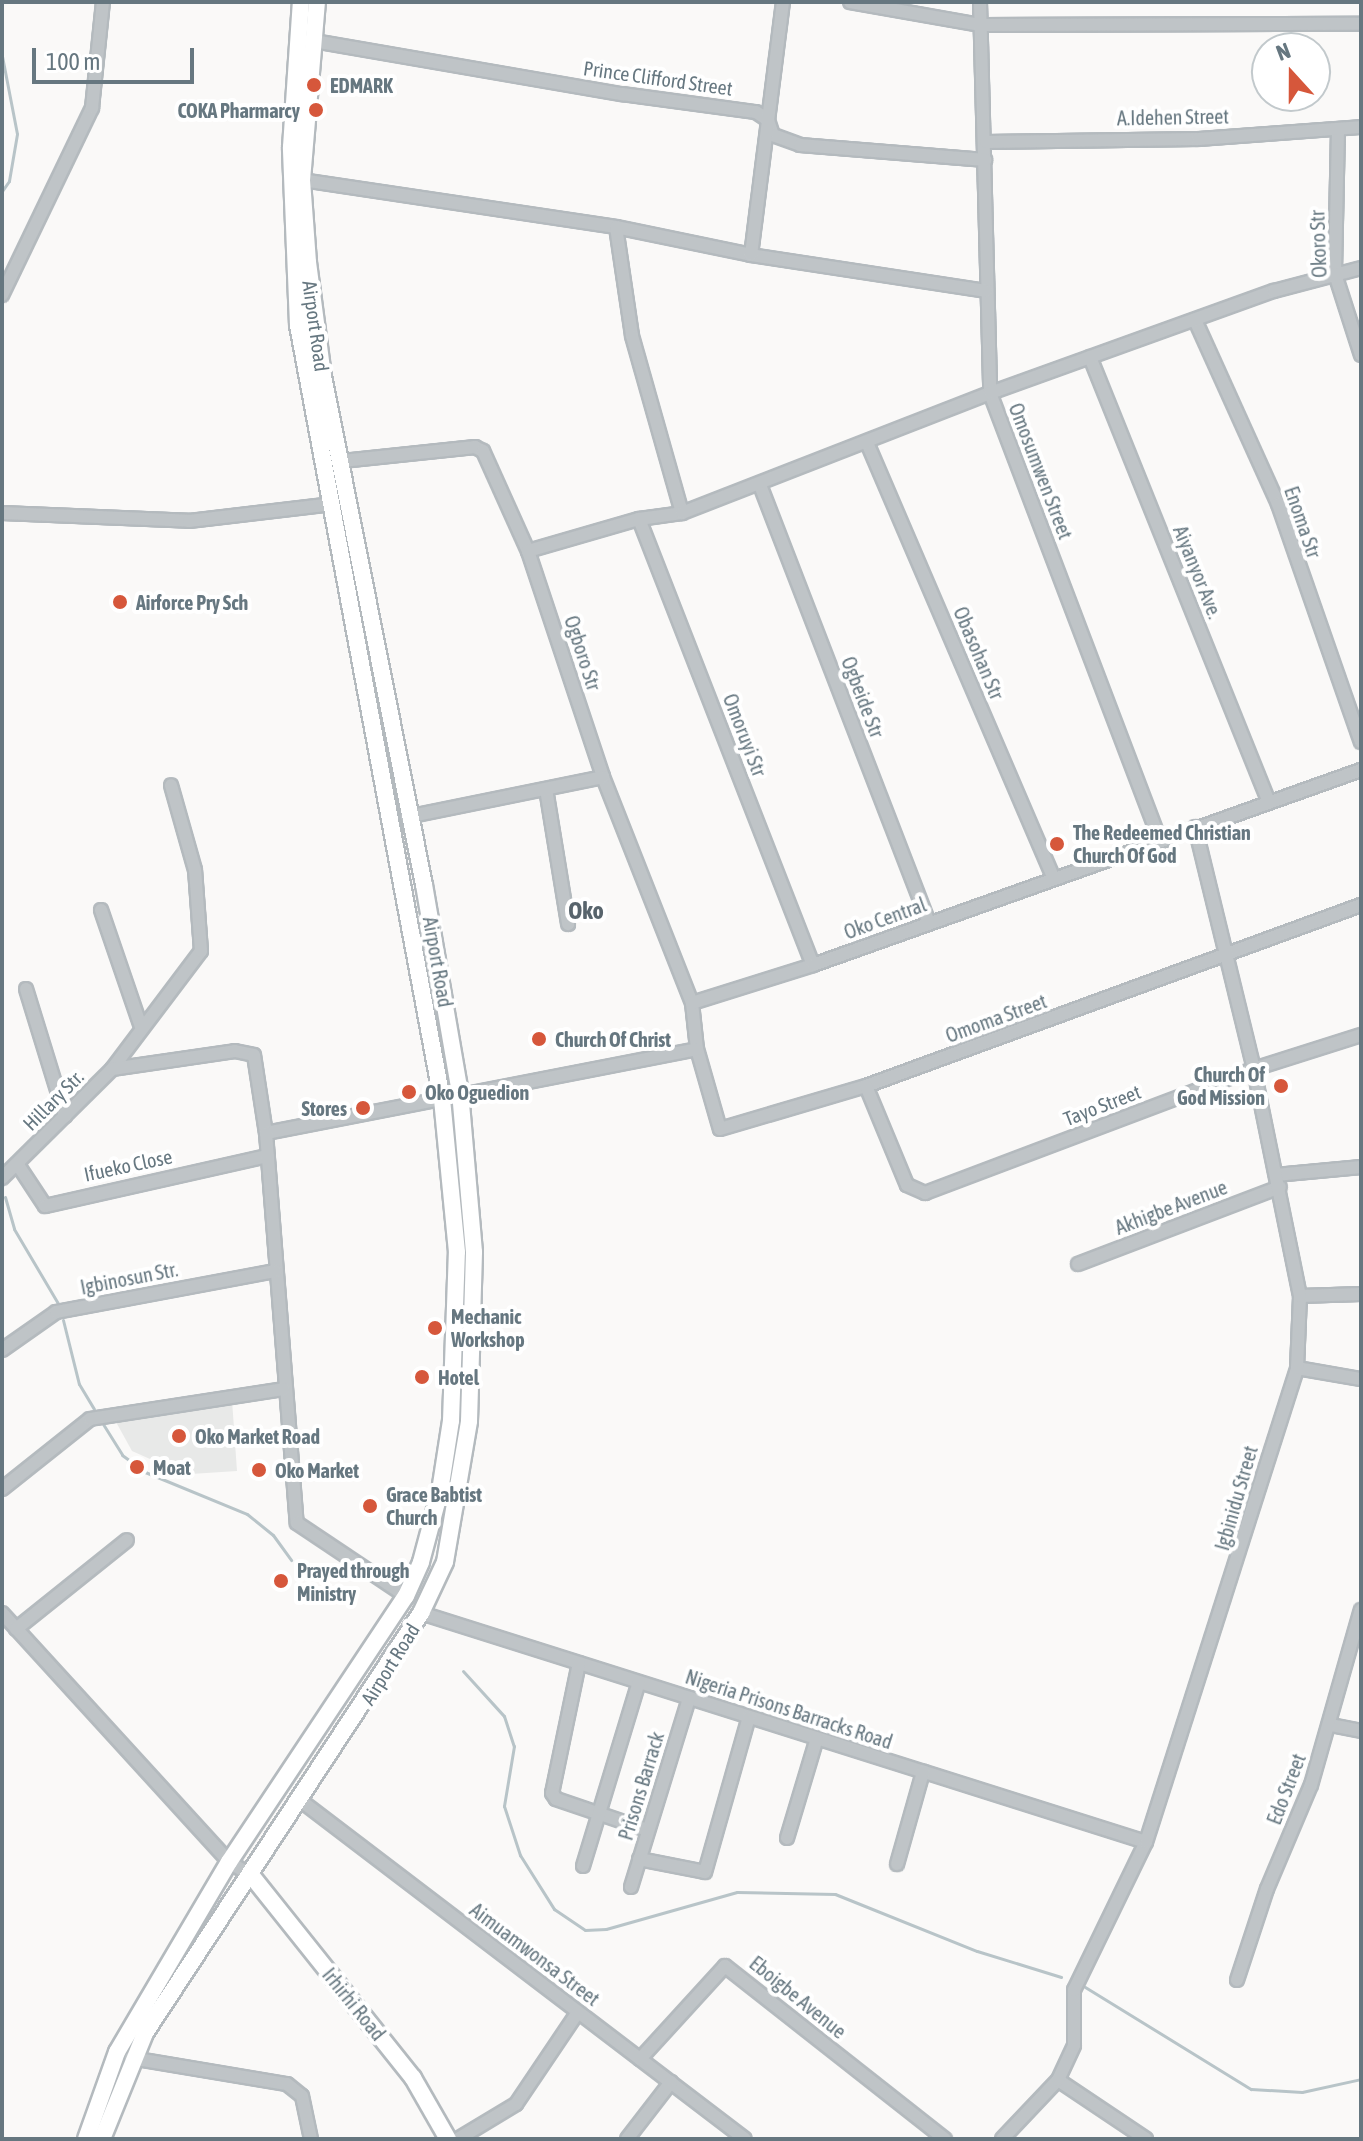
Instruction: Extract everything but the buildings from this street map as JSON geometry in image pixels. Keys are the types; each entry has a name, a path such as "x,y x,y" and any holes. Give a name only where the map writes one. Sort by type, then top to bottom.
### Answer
{"main road":[{"name":"Airport Road","path":"86,2139 117,2052 229,1862 406,1596 440,1491 451,1421 457,1252 442,1099 333,504 306,377 293,268 292,112 301,2"},
{"name":"Airport Road","path":"102,2139 131,2058 421,1613 445,1562 469,1421 474,1252 460,1093 424,885 407,817 321,363 302,180 317,2"},
{"name":"Irhirhi Road","path":"251,1875 413,2078 448,2139"}],"street":[{"path":"2,295 92,108 103,2"},
{"path":"751,255 783,2"},
{"path":"850,2 981,25 1361,24"},
{"name":"Omosumwen Street","path":"980,2 986,142 990,393 1159,839"},
{"name":"Prince Clifford Street","path":"314,41 622,94 756,112 768,120 773,135 800,145 985,160"},
{"name":"A.Idehen Street","path":"986,142 1198,139 1361,127"},
{"name":"Okoro Str","path":"1338,129 1335,274 1361,355"},
{"path":"302,180 616,227 751,255 986,291"},
{"path":"616,227 632,336 682,513"},
{"path":"528,551 639,519 682,513 868,445 990,393 1195,320 1361,268"},
{"name":"Enoma Str","path":"1195,320 1278,504 1361,742"},
{"name":"Aiyanyor Ave.","path":"1090,357 1269,802"},
{"name":"Obasohan Str","path":"868,445 1053,876"},
{"name":"Ogboro Str","path":"342,461 475,447 483,451 528,551 603,777 692,1003"},
{"name":"Ogbeide Str","path":"760,485 929,924"},
{"path":"2,513 189,521 333,504"},
{"name":"Omoruyi Str","path":"639,519 813,965"},
{"name":"Oko Central","path":"692,1003 813,965 1053,876 1361,770"},
{"path":"407,817 603,777"},
{"path":"112,1069 201,951 195,870 171,785"},
{"path":"546,789 568,924"},
{"name":"Igbinidu Street","path":"1002,2139 1058,2080 1074,2045 1074,1990 1146,1842 1297,1368 1300,1296 1254,1069 1195,827"},
{"name":"Omoma Street","path":"697,1049 720,1129 866,1086 1361,905"},
{"path":"101,910 141,1027"},
{"path":"26,989 65,1116"},
{"path":"406,1596 297,1523 266,1133 697,1049 692,1003"},
{"name":"Tayo Street","path":"866,1086 907,1185 925,1193 1254,1069 1361,1035"},
{"name":"Hillary Str.","path":"2,1178 112,1069 249,1051 259,1062 266,1133"},
{"name":"Ifueko Close","path":"18,1165 45,1206 267,1156"},
{"name":"Akhigbe Avenue","path":"1078,1264 1278,1181 1361,1167"},
{"name":"Igbinosun Str.","path":"2,1350 56,1312 275,1271"},
{"path":"1300,1296 1361,1294"},
{"path":"1297,1368 1361,1379"},
{"path":"2,1489 90,1419 284,1389"},
{"path":"16,1629 127,1540"},
{"name":"Edo Street","path":"1237,1980 1267,1889 1331,1725 1361,1610"},
{"path":"2,1613 229,1862 251,1875"},
{"name":"Nigeria Prisons Barracks Road","path":"421,1613 1146,1842"},
{"path":"579,1663 552,1793 556,1799 647,1830"},
{"path":"583,1866 639,1682"},
{"name":"Prisons Barrack","path":"631,1887 689,1698"},
{"path":"639,1859 705,1872 749,1717"},
{"path":"1331,1725 1361,1731"},
{"path":"787,1838 817,1738"},
{"path":"897,1864 923,1772"},
{"name":"Aimuamwonsa Street","path":"300,1800 745,2139"},
{"name":"Eboigbe Avenue","path":"640,2059 725,1966 945,2139"},
{"path":"458,2139 516,2104 578,2012"},
{"path":"131,2058 287,2084 302,2096 311,2139"},
{"path":"1058,2080 1146,2139"},
{"path":"627,2139 671,2082"}],"shaded area":[{"name":"Oko Market Road","path":"232,1400 237,1471 191,1474 159,1463 132,1451 116,1422"}],"waterway":[{"path":"2,56 17,134 9,181 2,191"},
{"path":"5,1197 14,1229 59,1305"},
{"path":"63,1320 79,1384 94,1409"},
{"path":"103,1424 122,1455 145,1472 247,1514 273,1535 291,1560"},
{"path":"463,1671 504,1716 514,1746 504,1806 520,1855 554,1909 585,1930 606,1929 737,1892 835,1894 977,1951 1061,1977"},
{"path":"1085,1987 1251,2089 1302,2092 1361,2079"}],"place":[{"name":"EDMARK","path":"314,85"},
{"name":"COKA Pharmarcy","path":"316,110"},
{"name":"Airforce Pry Sch","path":"120,602"},
{"name":"The Redeemed Christian Church Of God","path":"1057,844"},
{"name":"Church Of Christ","path":"539,1039"},
{"name":"Church Of God Mission","path":"1281,1086"},
{"name":"Oko Oguedion","path":"409,1092"},
{"name":"Stores","path":"363,1108"},
{"name":"Mechanic Workshop","path":"435,1328"},
{"name":"Hotel","path":"422,1377"},
{"name":"Oko Market Road","path":"179,1436"},
{"name":"Moat","path":"137,1467"},
{"name":"Oko Market","path":"259,1470"},
{"name":"Grace Babtist Church","path":"370,1506"},
{"name":"Prayed through Ministry","path":"281,1581"}],"district":[{"name":"Oko","path":"586,911"}]}
